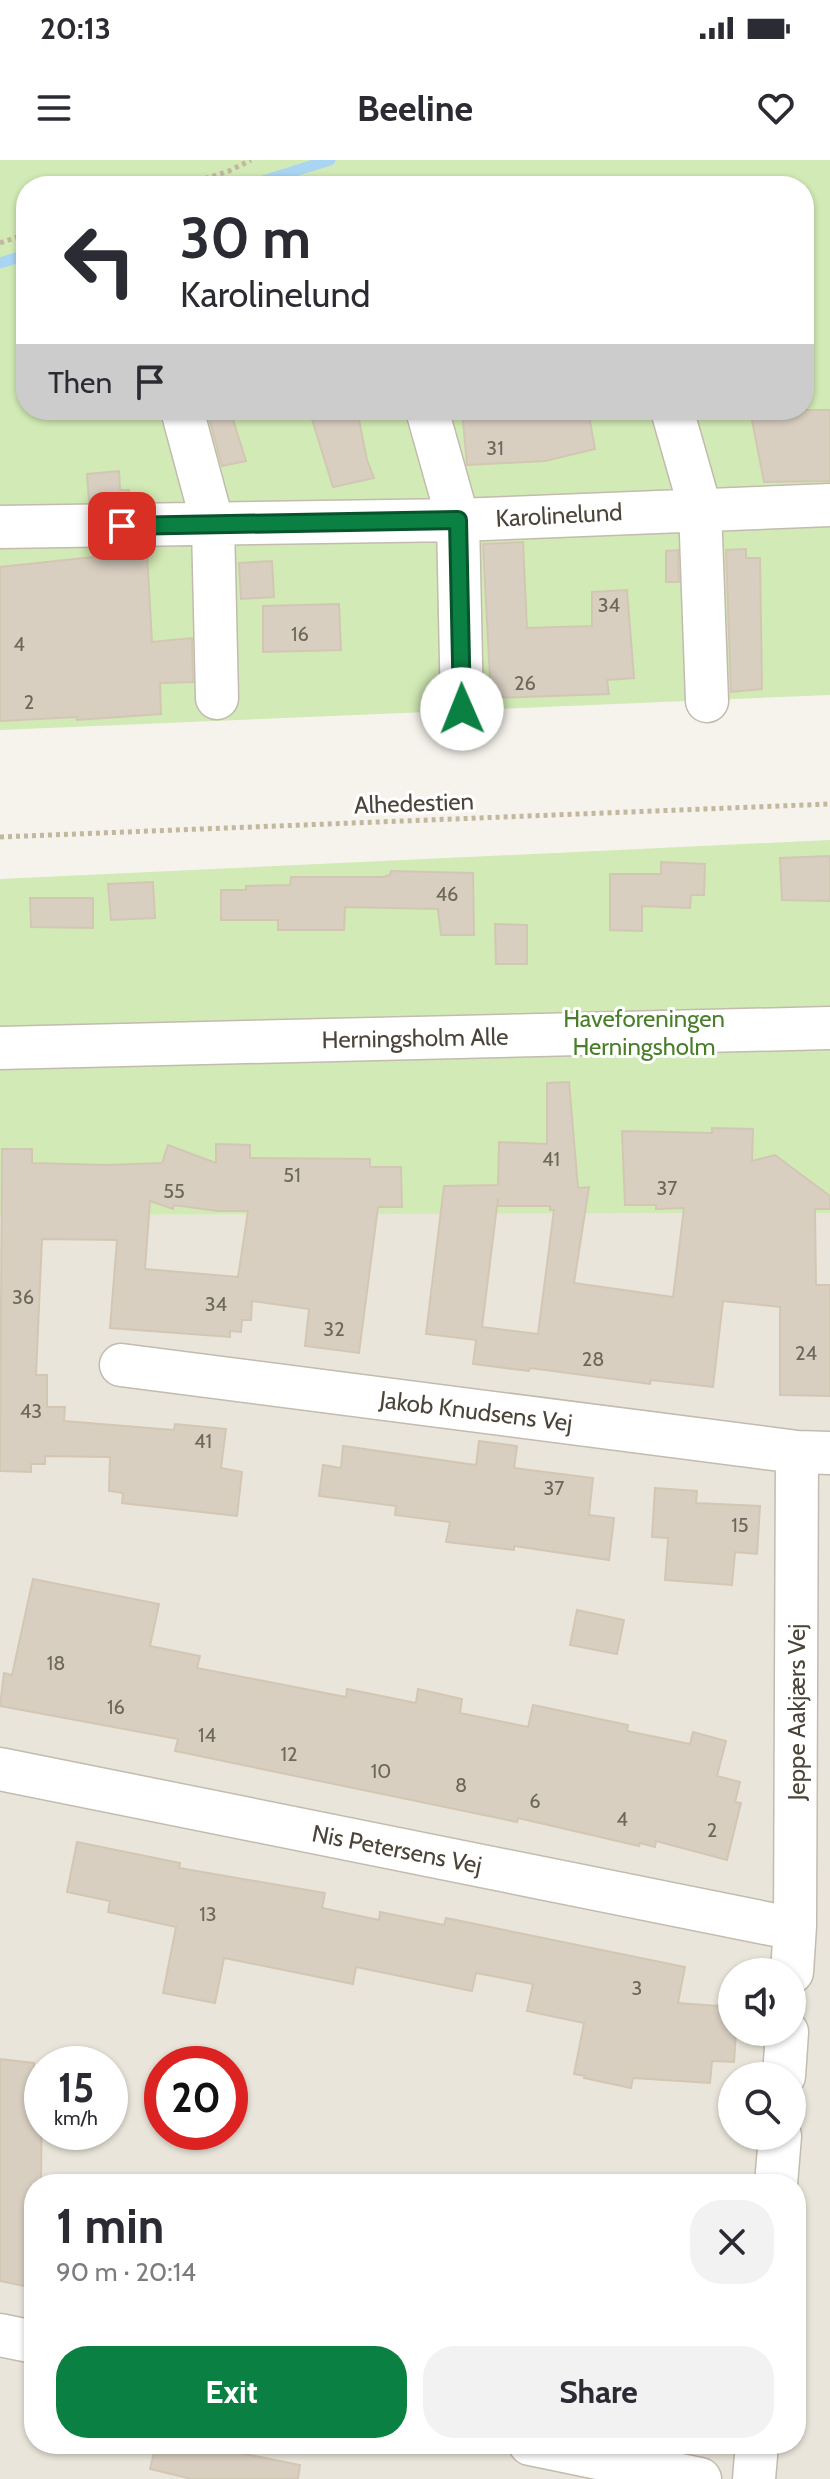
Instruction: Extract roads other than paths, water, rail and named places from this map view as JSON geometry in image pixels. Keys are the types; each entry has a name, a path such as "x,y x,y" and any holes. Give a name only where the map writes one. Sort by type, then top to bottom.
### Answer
{"street":[{"path":"185,420 213,525 217,698"},
{"path":"430,420 458,520 462,709"},
{"path":"675,420 700,508 707,701"},
{"name":"Karolinelund","path":"0,527 458,520 830,505"},
{"name":"Herningsholm Alle","path":"0,1048 830,1028"},
{"name":"Jakob Knudsens Vej","path":"121,1365 814,1452"},
{"name":"Jeppe Aakjærs Vej","path":"793,1958 814,1452"},
{"name":"Nis Petersens Vej","path":"0,1769 775,1925 795,1926"},
{"path":"777,2174 779,2150"},
{"path":"0,2335 24,2340"},
{"path":"579,2454 700,2479"},
{"path":"754,2479 756,2454"}],"waterway":[{"path":"279,176 330,160"},
{"path":"0,263 16,258"}],"park label":[{"name":"Haveforeningen Herningsholm","path":"644,1032"}]}
